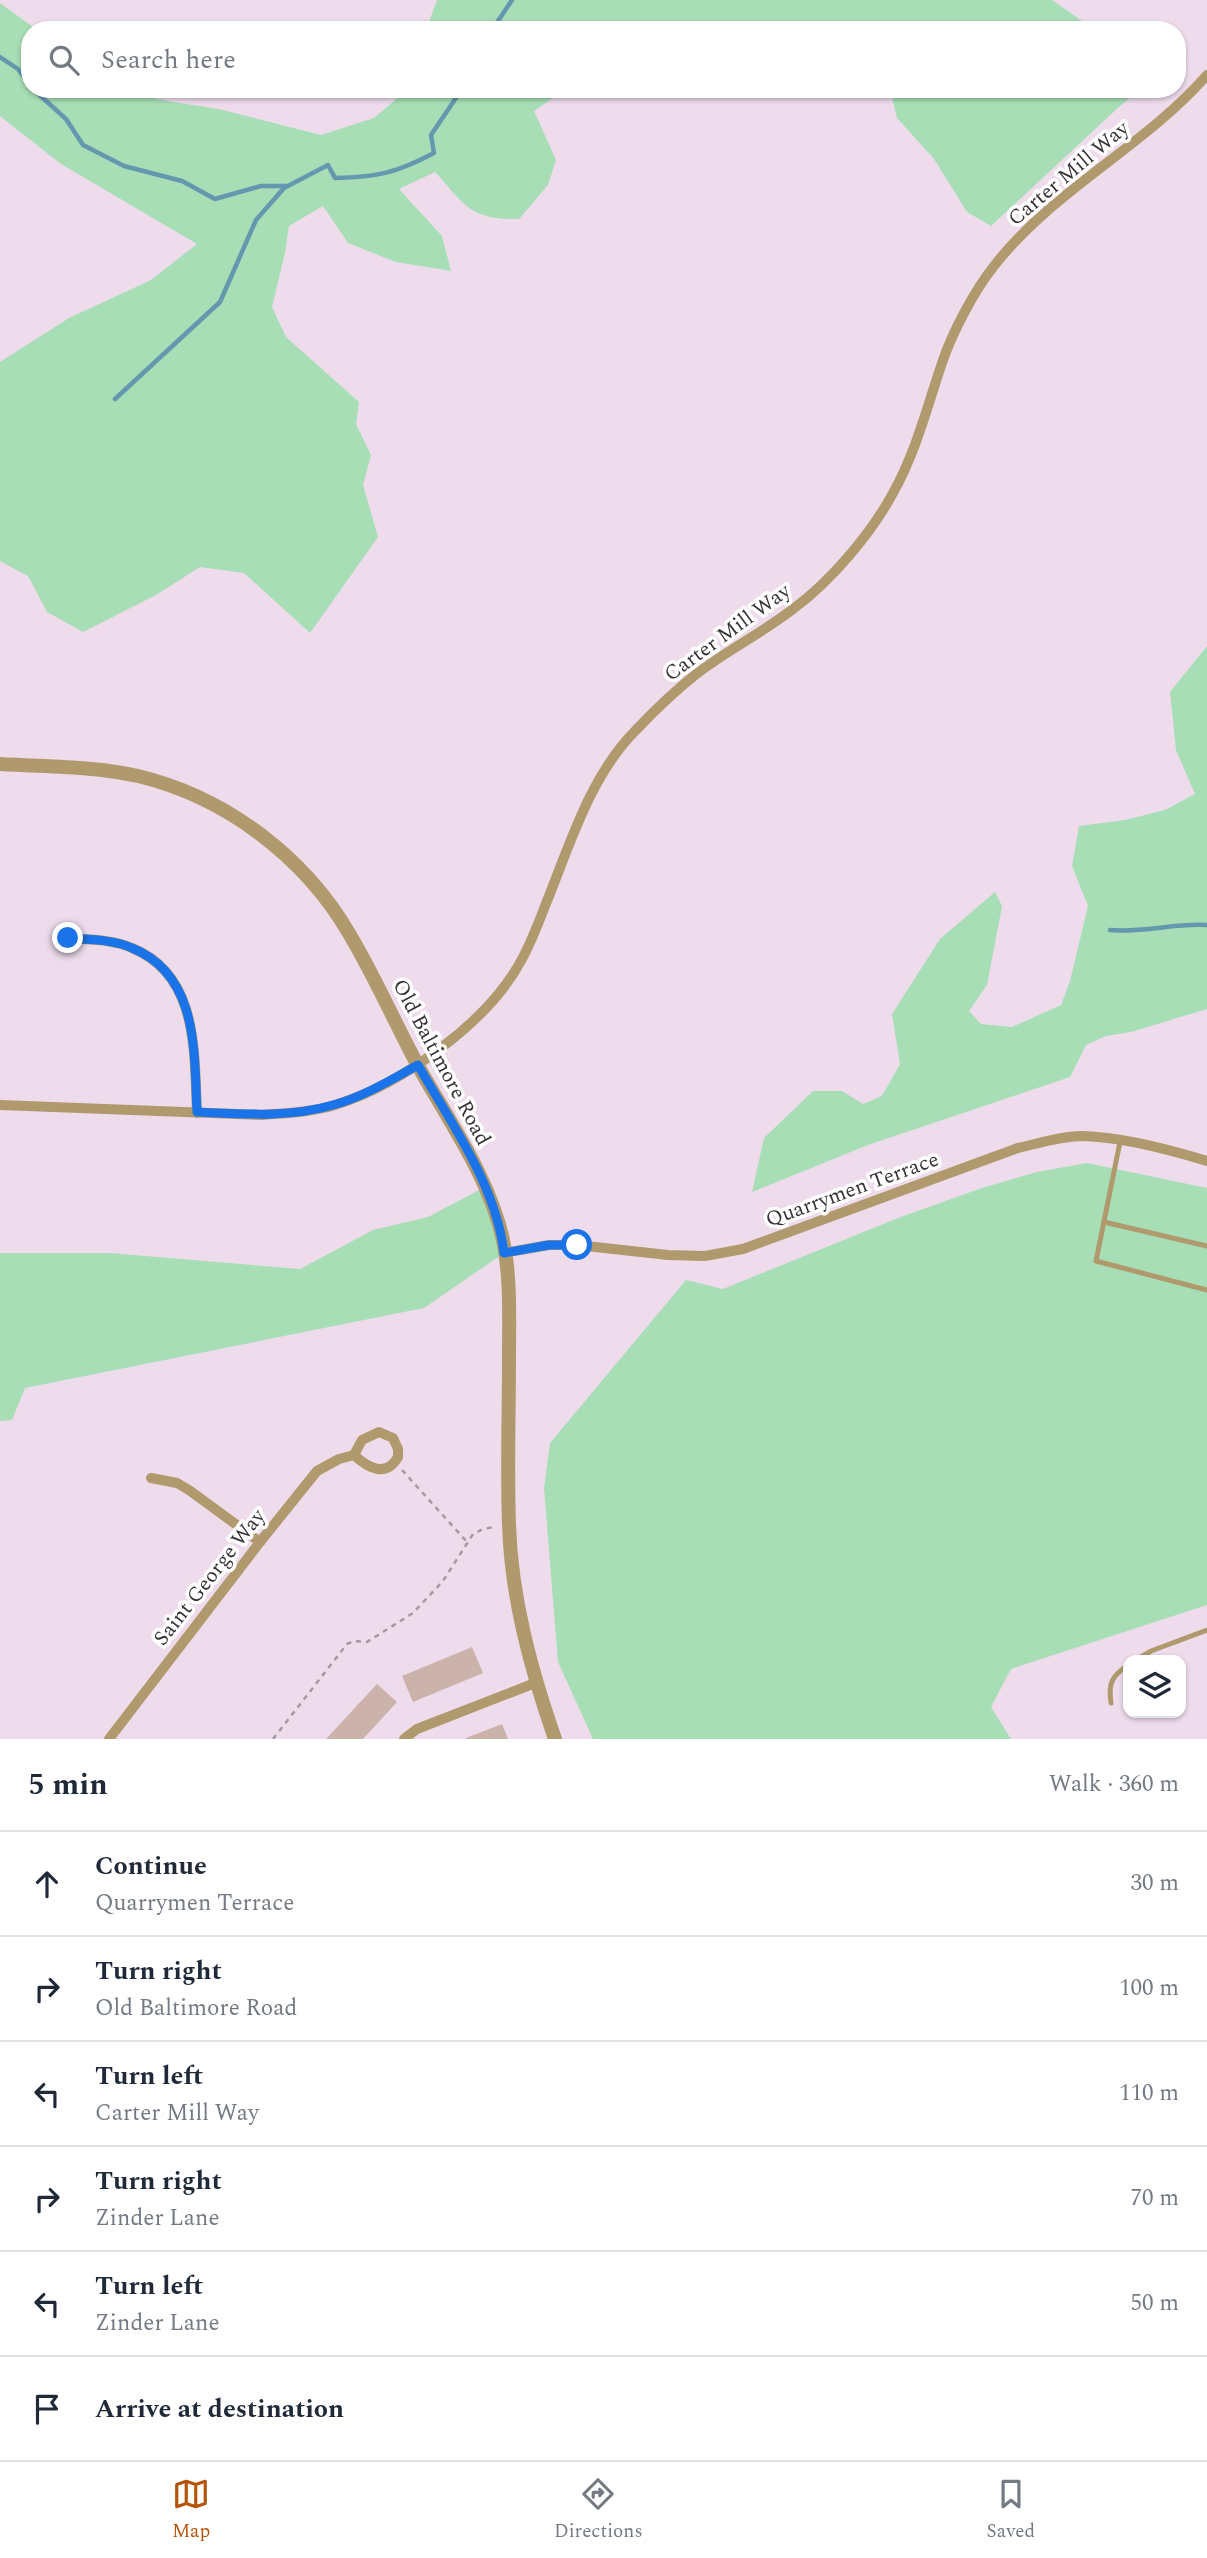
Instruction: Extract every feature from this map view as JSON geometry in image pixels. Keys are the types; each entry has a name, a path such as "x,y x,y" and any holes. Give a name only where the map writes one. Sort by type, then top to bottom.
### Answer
{"street":[{"name":"Carter Mill Way","path":"0,1105 262,1115 300,1112 334,1105 369,1091 418,1065 473,1021 522,960 585,806 608,765 633,732 694,676 796,608 833,572 868,531 893,494 922,430 943,359 957,327 993,266 1041,216 1185,101 1207,75"},
{"name":"Old Baltimore Road","path":"0,764 95,770 139,776 193,794 239,819 284,853 320,890 350,934 485,1187 503,1240 510,1304 509,1524 518,1606 535,1683 555,1739"},
{"path":"68,938 105,941 131,947 149,957 168,974 180,995 191,1024 197,1112"},
{"name":"Quarrymen Terrace","path":"504,1253 549,1245 705,1256 743,1249 1018,1148 1058,1138 1085,1136 1164,1148 1207,1161"},
{"name":"Saint George Way","path":"109,1739 317,1471 339,1459 354,1455 362,1440 373,1433 390,1435 397,1445 398,1457 394,1463"},
{"path":"354,1455 364,1465 375,1470 394,1463"},
{"path":"151,1478 177,1483 189,1490 260,1542"},
{"path":"404,1739 417,1729 535,1683"}],"lane":[{"path":"1120,1142 1096,1261 1207,1290"},
{"path":"1104,1222 1207,1246"},
{"path":"1144,1655 1207,1630"},
{"path":"1111,1703 1111,1679 1123,1669"}],"path":[{"path":"394,1463 468,1543"},
{"path":"273,1739 340,1651 354,1641 367,1642 413,1613 443,1581 476,1531 509,1524"}],"green space":[{"path":"437,0 1052,0 1082,21 429,21"},
{"path":"0,3 25,21 21,21 21,98 154,98 219,109 321,135 374,118 397,98 553,98 534,111 556,160 548,185 519,219 489,217 470,208 435,172 399,189 442,236 451,271 396,262 348,243 323,206 289,226 272,307 286,337 359,402 356,424 371,455 363,485 378,537 310,633 244,573 200,567 156,595 83,632 47,612 28,576 0,561 0,362 69,318 151,280 197,244 61,164 0,116"},
{"path":"892,98 1130,98 991,226 967,212 934,159 897,118"},
{"path":"1207,646 1207,1009 1131,1032 1106,1036 1086,1045 1070,1077 868,1145 752,1192 764,1138 813,1091 842,1091 863,1104 882,1096 900,1064 892,1014 940,939 995,892 1002,906 987,985 969,1011 981,1024 1012,1027 1061,1005 1070,981 1088,906 1072,866 1079,826 1125,820 1165,810 1195,794 1176,750 1170,692"},
{"path":"1087,1163 1207,1188 1207,1605 1011,1669 991,1707 1011,1739 593,1739 558,1662 544,1488 550,1443 686,1280 723,1289 898,1218 982,1188 1037,1172"},
{"path":"485,1187 504,1253 424,1308 25,1388 12,1420 0,1421 0,1253 110,1253 300,1269 373,1230 428,1217"}],"building":[{"path":"472,1647 483,1673 413,1702 402,1676"},
{"path":"377,1684 397,1702 363,1739 326,1739"},
{"path":"502,1724 508,1739 466,1739 466,1738"}],"waterway":[{"path":"498,21 512,0"},
{"path":"0,57 21,73"},
{"path":"43,98 66,119 83,145 124,166 182,181 215,199 261,186 287,186"},
{"path":"115,399 220,302 256,220 284,188 328,165 335,178 363,176 386,173 434,153 431,135 456,98"},
{"path":"1110,930 1207,925"}],"route":[{"path":"68,938 105,941 131,947 149,957 168,974 180,995 191,1024 197,1112 262,1115 300,1112 334,1105 369,1091 418,1065 485,1187 503,1240 504,1253 549,1245 577,1245"}]}
